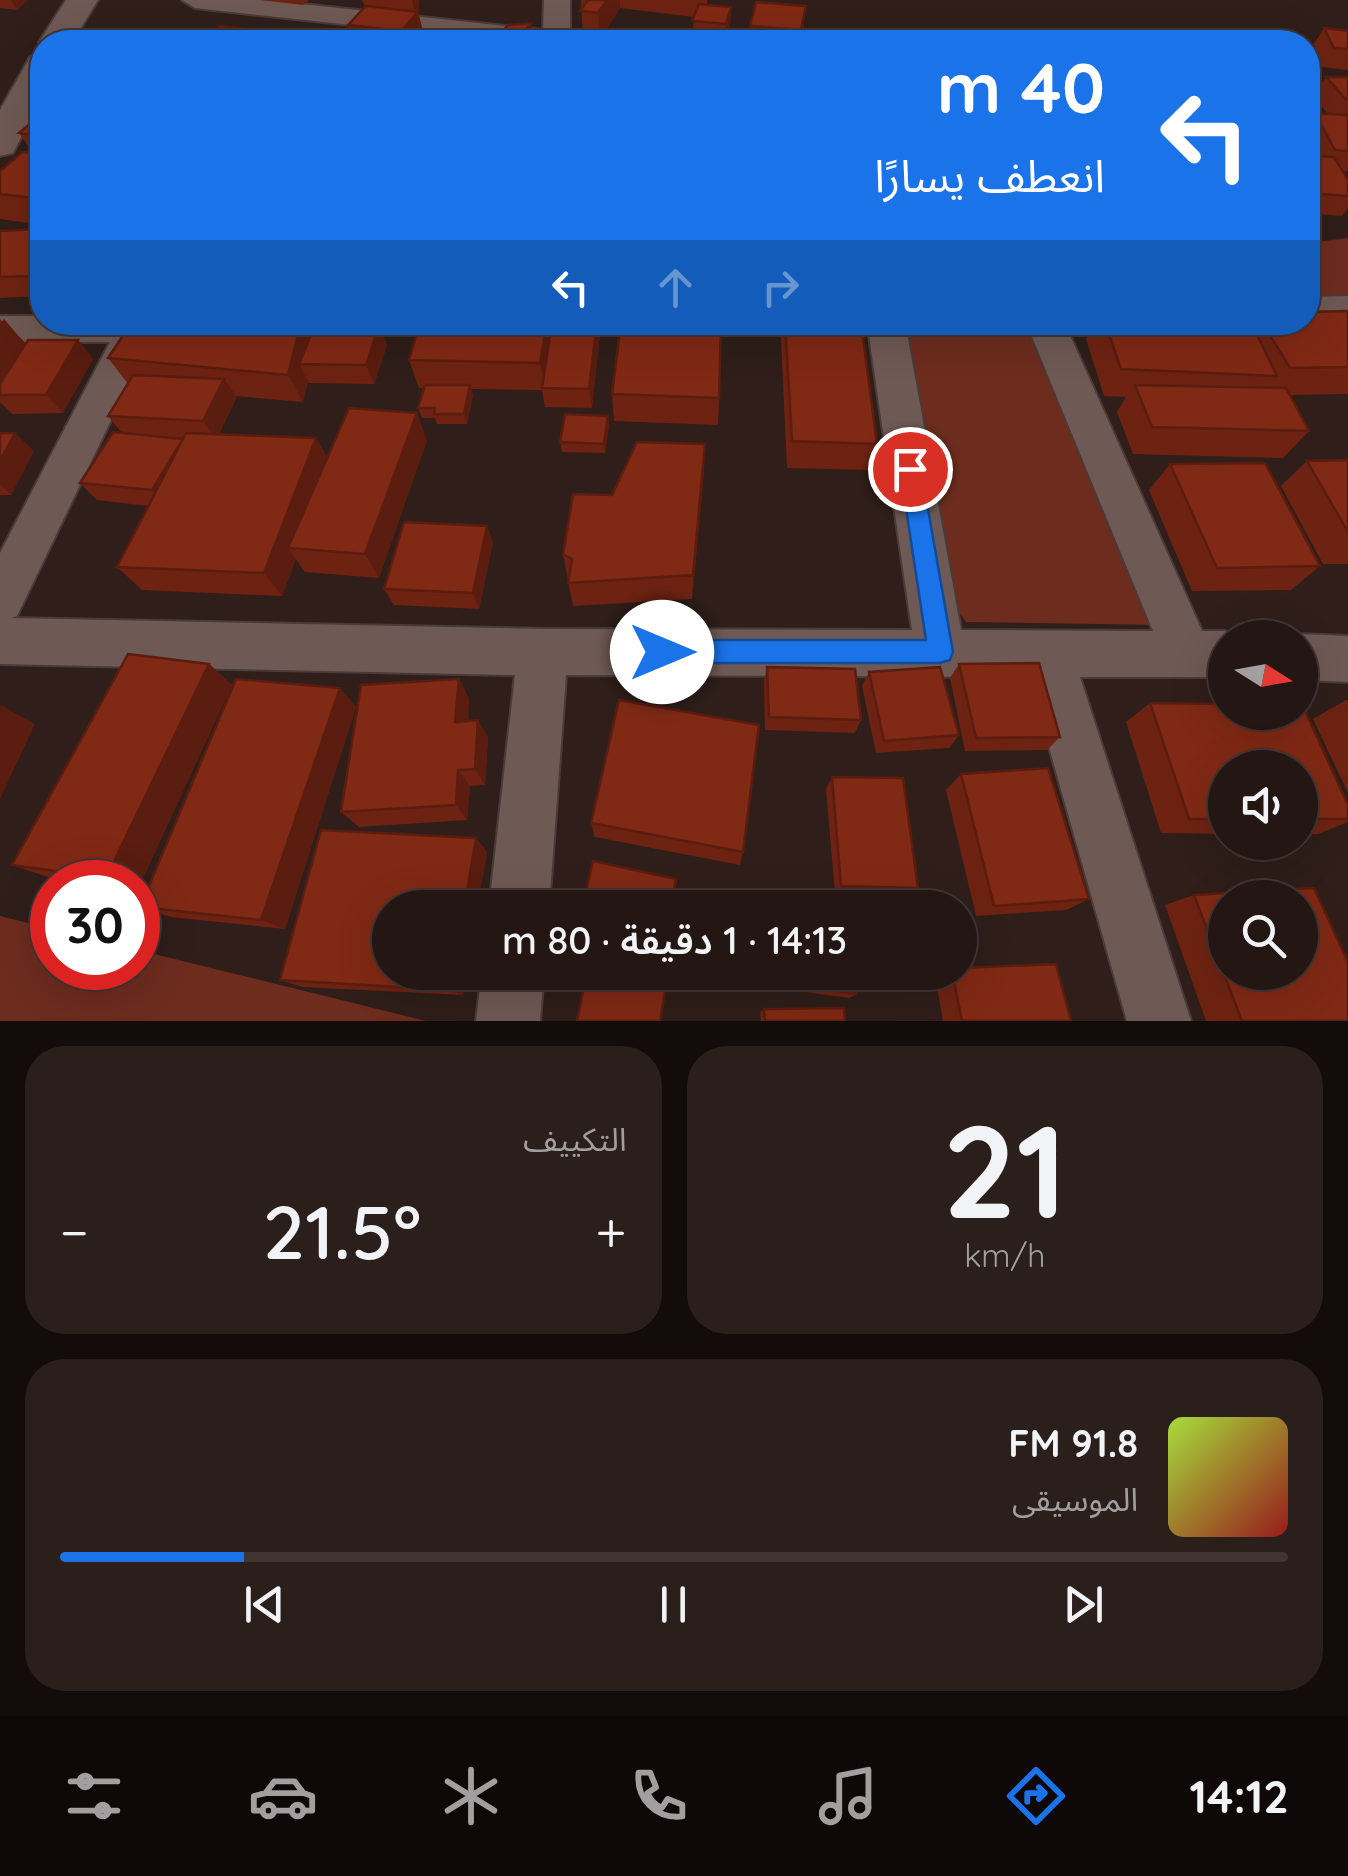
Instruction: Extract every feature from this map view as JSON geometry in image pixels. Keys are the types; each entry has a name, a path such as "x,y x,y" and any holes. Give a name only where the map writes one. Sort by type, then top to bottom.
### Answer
{"street":[{"path":"63,30 82,0"},
{"path":"196,0 330,7 483,30"},
{"path":"557,0 561,30"},
{"path":"0,146 30,87"},
{"path":"1320,310 1348,309"},
{"path":"0,329 30,329"},
{"path":"0,601 133,335"},
{"path":"888,335 940,652"},
{"path":"0,641 543,652 1206,654 1051,335"},
{"path":"521,890 543,652"},
{"path":"1048,652 1159,1021"},
{"path":"1318,658 1348,659"},
{"path":"508,1021 511,990"}],"shaded area":[{"path":"1348,238 1348,299 1320,299 1320,242"},
{"path":"908,335 1025,335 1034,340 1159,625 966,622 941,585"},
{"path":"0,916 30,924 30,990 160,990 160,955 426,1021 0,1021"}],"building":[{"path":"588,0 607,0 598,13 580,11"},
{"path":"756,2 806,6 801,30 750,26"},
{"path":"699,4 731,7 726,24 692,21"},
{"path":"366,6 418,12 402,30 348,25"},
{"path":"531,23 526,30 504,30 508,25"},
{"path":"219,26 254,30 215,30"},
{"path":"1324,28 1348,31 1348,49 1334,48"},
{"path":"1326,77 1348,77 1348,99 1346,99"},
{"path":"1320,113 1348,115 1348,151 1335,150 1320,122"},
{"path":"22,152 30,153 30,198 0,194 0,171"},
{"path":"1320,156 1334,157 1348,180 1348,196 1320,194"},
{"path":"30,230 28,276 0,277 0,231"},
{"path":"1348,311 1348,367 1290,368 1270,335 1320,335 1320,312"},
{"path":"123,335 298,335 288,375 108,358"},
{"path":"311,335 376,335 366,365 299,364"},
{"path":"416,335 545,335 540,363 409,360"},
{"path":"550,335 595,335 589,389 542,388"},
{"path":"619,335 721,335 719,398 612,394"},
{"path":"786,335 863,335 877,444 792,441"},
{"path":"1109,335 1257,335 1277,376 1121,369"},
{"path":"28,340 78,340 46,395 0,395 0,384"},
{"path":"133,375 224,379 203,421 108,416"},
{"path":"425,385 470,385 464,414 434,414 435,408 418,408"},
{"path":"1135,385 1286,388 1309,431 1152,427"},
{"path":"349,408 417,413 365,554 288,548"},
{"path":"565,414 608,416 604,444 560,442"},
{"path":"113,432 183,439 152,490 80,483"},
{"path":"0,433 15,433 0,461"},
{"path":"186,433 316,438 264,573 117,567"},
{"path":"637,442 705,444 693,575 568,583 572,559 563,554 573,494 612,495"},
{"path":"1348,460 1348,532 1307,461"},
{"path":"1265,463 1320,566 1217,568 1170,464"},
{"path":"404,522 487,526 473,593 384,589"},
{"path":"128,654 209,664 115,860 30,860 30,867 12,865"},
{"path":"1039,663 1060,737 976,738 959,664"},
{"path":"767,667 855,669 861,720 769,717"},
{"path":"940,667 959,735 884,741 869,672"},
{"path":"236,679 340,688 261,920 160,909 160,860"},
{"path":"459,679 455,722 478,720 475,769 458,770 456,805 341,812 361,685"},
{"path":"619,700 759,725 743,852 591,823"},
{"path":"1150,703 1208,704 1208,730 1314,730 1348,805 1348,819 1318,819 1318,750 1208,750 1208,819 1189,819"},
{"path":"1048,768 1089,899 994,906 961,774"},
{"path":"832,777 903,778 918,888 841,886"},
{"path":"321,830 476,838 467,890 372,890 372,985 280,980"},
{"path":"593,861 676,879 674,890 586,890"},
{"path":"1208,894 1208,932 1194,895"},
{"path":"1318,897 1348,962 1348,1021 1242,1021 1230,990 1318,990"},
{"path":"1056,964 1071,1021 962,1021 956,990 977,990 977,967"},
{"path":"583,990 665,990 660,1021 577,1021"},
{"path":"844,1008 845,1021 765,1021 764,1009"}],"route":[{"path":"662,652 940,652 910,469"}]}
